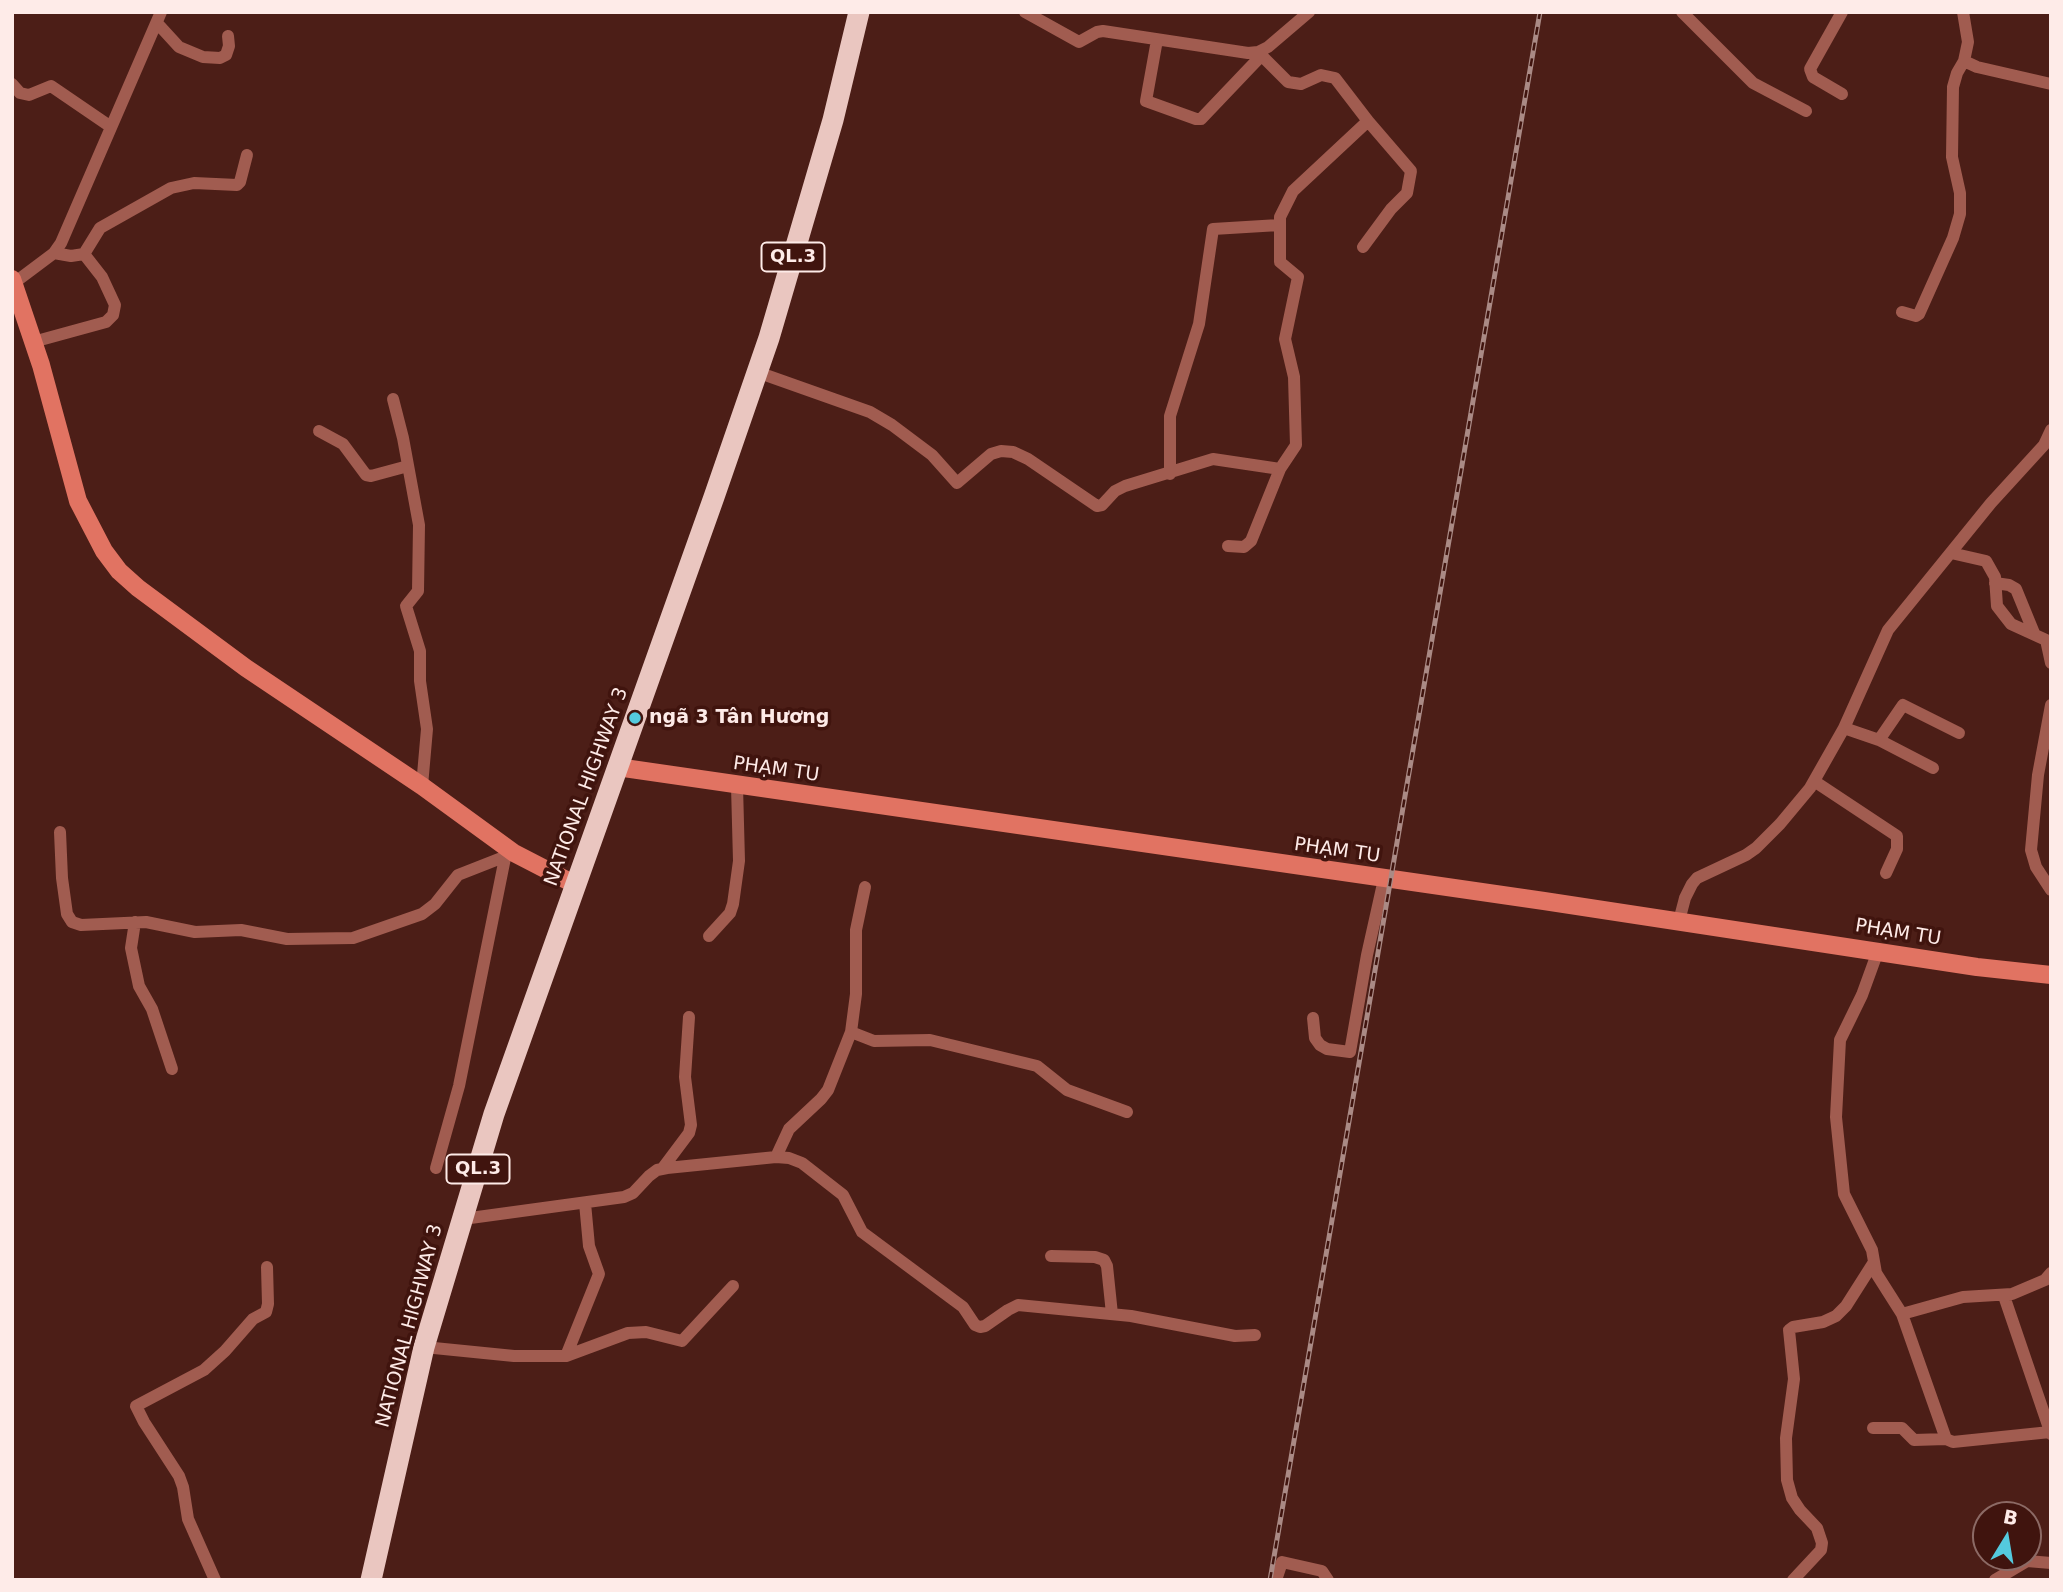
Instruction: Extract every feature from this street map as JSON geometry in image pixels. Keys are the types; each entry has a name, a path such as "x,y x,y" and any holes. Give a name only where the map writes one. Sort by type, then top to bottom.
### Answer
{"highway":[{"name":"NATIONAL HIGHWAY 3","path":"372,1580 424,1348 494,1114 757,372 832,120 859,12"}],"street":[{"path":"1025,12 1079,42 1103,31 1260,54 1290,83 1301,84 1321,75 1335,78 1411,171 1407,193 1391,209 1363,247"},
{"path":"1682,12 1754,83 1806,111"},
{"path":"1842,12 1810,69 1813,77 1842,93"},
{"path":"1902,312 1919,314 1953,238 1960,214 1960,193 1952,157 1953,87 1957,72 1964,61 1968,42 1963,12"},
{"path":"1157,40 1146,101 1201,119 1300,15"},
{"path":"159,18 179,47 203,57 220,58 226,55 228,36"},
{"path":"159,18 54,253 13,281 78,501 104,551 138,588 246,668 422,786 509,855 576,885"},
{"path":"1964,61 1977,67 2051,84"},
{"path":"12,84 20,93 29,95 51,86 111,127"},
{"path":"1228,546 1244,547 1251,541 1280,469 1296,445 1294,377 1285,339 1298,277 1280,262 1279,225 1293,191 1368,121"},
{"path":"54,253 71,256 84,254 100,228 171,188 194,183 237,185 247,155"},
{"path":"1170,474 1170,416 1199,324 1213,229 1279,225"},
{"path":"33,342 106,322 113,314 115,305 102,277 84,254"},
{"path":"757,372 870,412 892,425 932,456 957,483 991,454 1001,451 1028,459 1097,506 1125,486 1213,459 1280,469"},
{"path":"393,399 408,466 419,535 418,591 406,606 420,651 420,681 427,729 422,786"},
{"path":"1679,921 1685,898 1697,878 1756,848 1780,824 1814,781 1844,728 1888,630 2012,478 2044,445 2051,430"},
{"path":"319,431 344,444 366,475 371,477 408,466"},
{"path":"1951,553 1986,561 1991,567 1995,583 1995,601 2006,621 2046,640 2051,663"},
{"path":"1995,583 2016,589 2034,633"},
{"path":"1879,740 1903,705 1959,733"},
{"path":"2051,705 2038,775 2031,850 2036,867 2051,890"},
{"path":"1844,728 1879,740 1933,768"},
{"name":"PHẠM TU","path":"617,767 1679,921 1977,967 2051,975"},
{"path":"1814,781 1896,836 1897,849 1886,873"},
{"path":"709,936 730,913 736,892 739,861 737,786"},
{"path":"60,832 62,878 68,919 72,922 81,925 155,923 195,932 241,930 287,939 353,938 422,914 435,904 458,876 509,855"},
{"path":"436,1168 460,1086 509,855"},
{"path":"1313,1018 1315,1038 1320,1045 1327,1049 1350,1052 1384,879"},
{"path":"776,1157 789,1129 828,1090 851,1032 856,993 856,930 866,887"},
{"path":"135,922 131,948 139,986 152,1009 172,1069"},
{"path":"1878,951 1862,995 1840,1040 1836,1117 1844,1194 1872,1250 1876,1273 1902,1314 1946,1439"},
{"path":"662,1169 689,1133 691,1125 685,1077 689,1017"},
{"path":"851,1032 874,1041 930,1040 1037,1066 1066,1090 1127,1112"},
{"path":"463,1219 624,1198 633,1193 649,1176 662,1169 776,1157 789,1158 802,1163 843,1195 862,1232 963,1307 975,1325 980,1327 1018,1306 1112,1314 1235,1336 1255,1335"},
{"path":"566,1356 599,1274 589,1246 585,1203"},
{"path":"1051,1256 1095,1257 1104,1260 1112,1314"},
{"path":"1793,1580 1821,1550 1822,1544 1817,1528 1792,1498 1787,1480 1786,1438 1794,1379 1789,1331 1793,1327 1823,1322 1836,1316 1846,1306 1874,1262"},
{"path":"215,1580 188,1519 179,1476 136,1406 204,1370 253,1319 266,1312 267,1267"},
{"path":"1902,1314 1963,1297 2004,1296 2045,1280 2051,1273"},
{"path":"424,1348 514,1356 566,1356 628,1333 646,1332 682,1341 733,1286"},
{"path":"1873,1427 1902,1427 1914,1440 1946,1439 1953,1442 2051,1433 2004,1296"},
{"path":"1995,1580 2027,1561 2051,1563"},
{"path":"1276,1580 1282,1562 1322,1571 1328,1580"}],"railway":[{"path":"1270,1580 1540,12"}],"place":[{"name":"ngã 3 Tân Hương","path":"635,718"}]}
